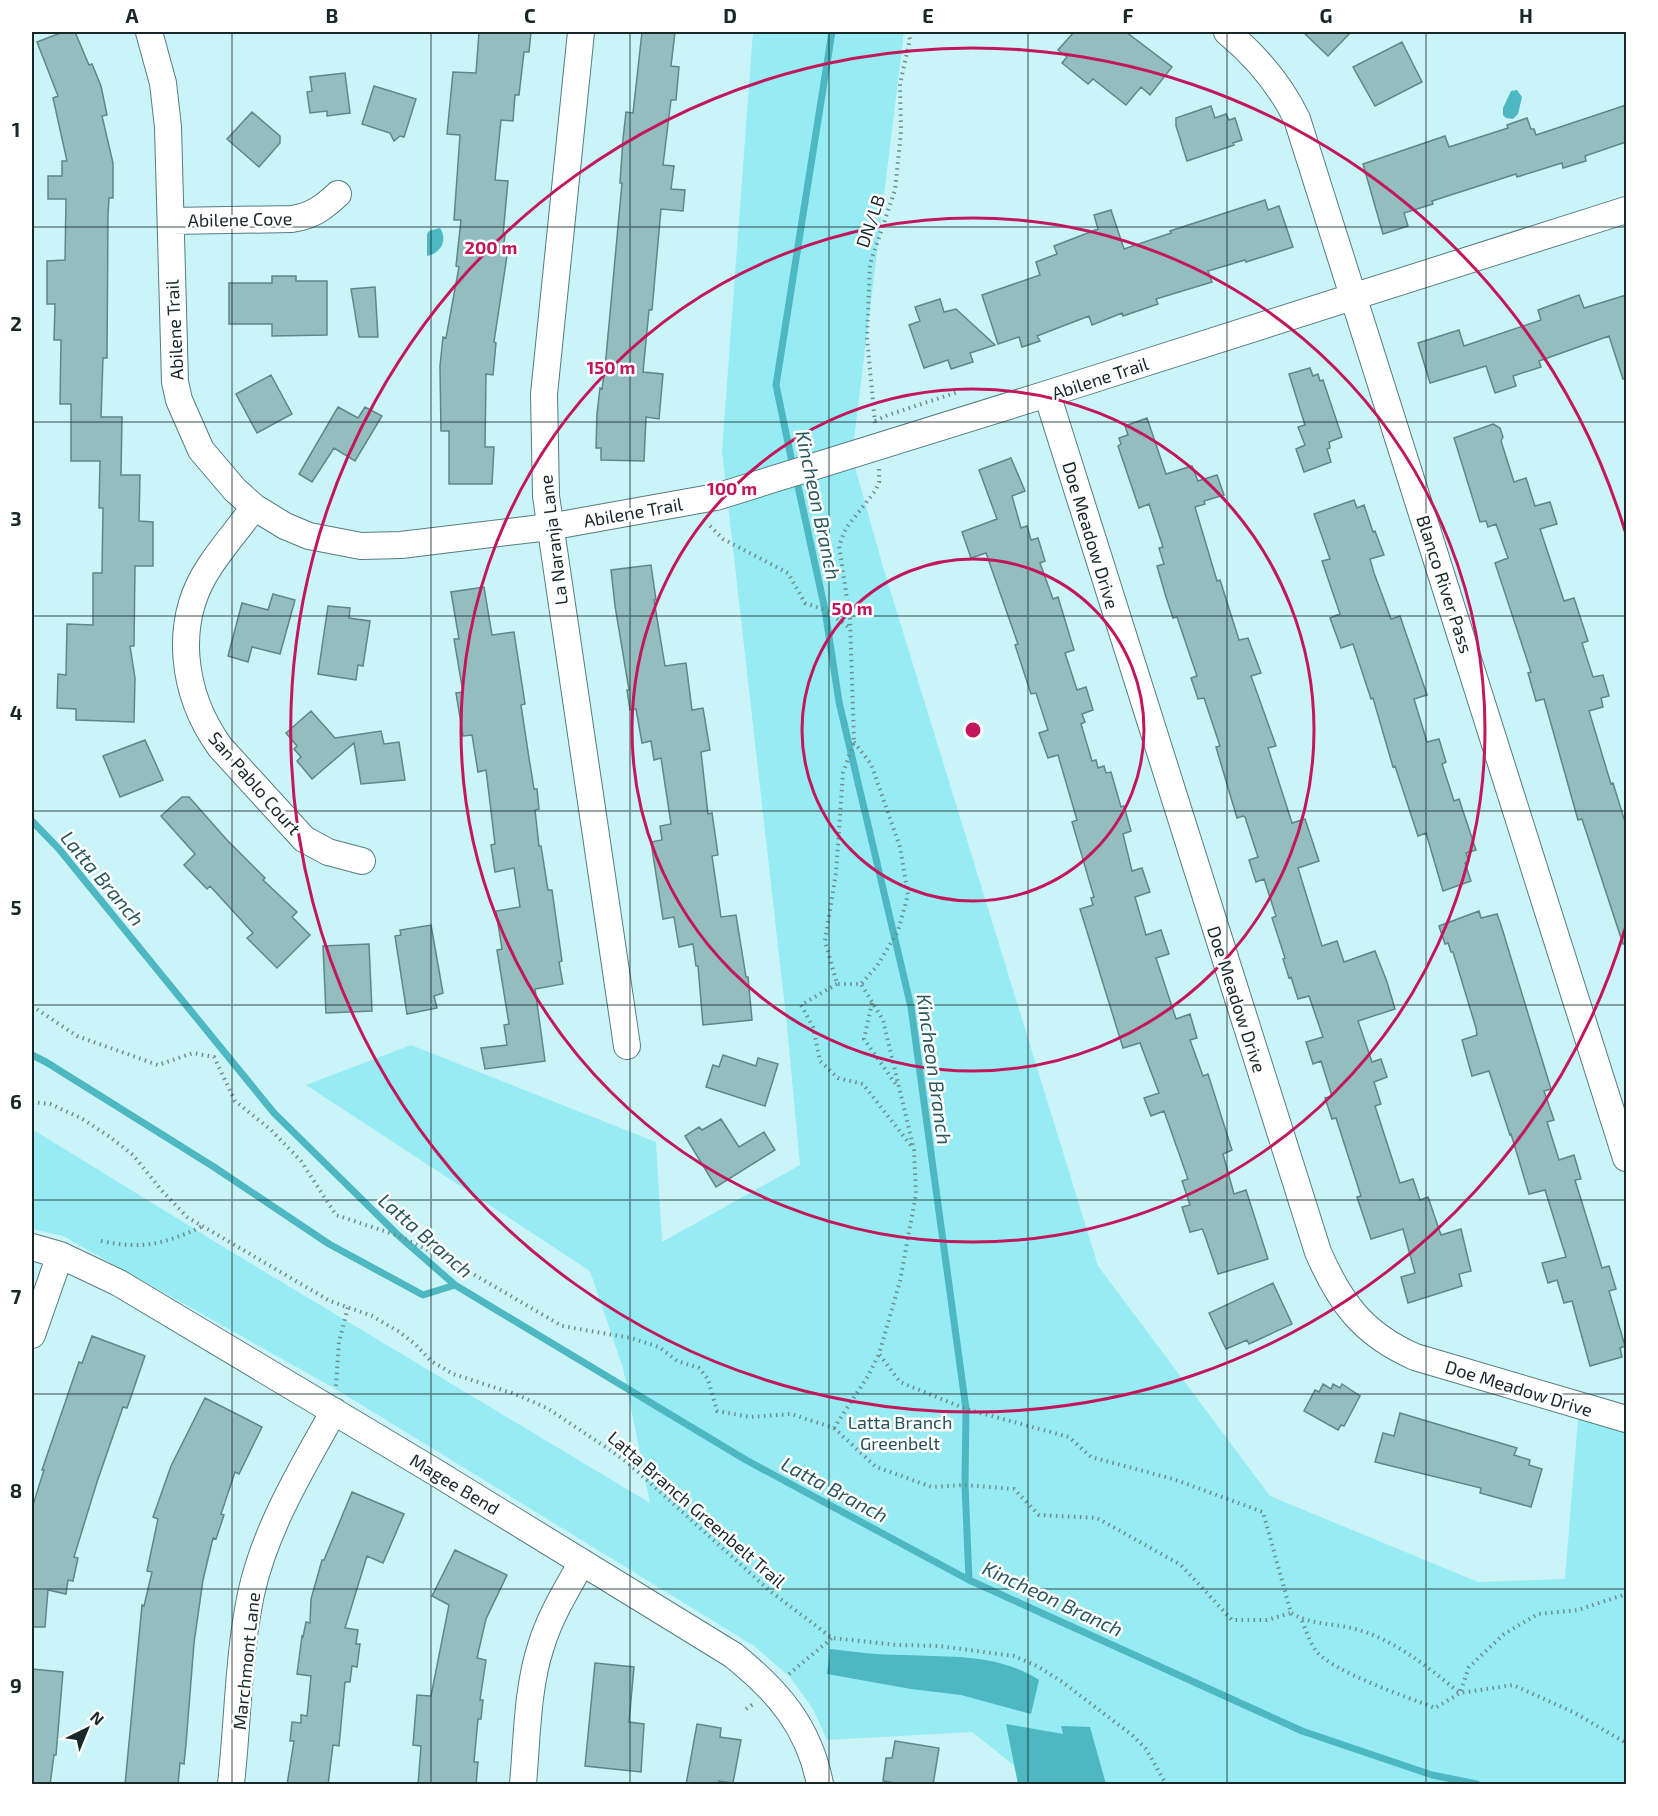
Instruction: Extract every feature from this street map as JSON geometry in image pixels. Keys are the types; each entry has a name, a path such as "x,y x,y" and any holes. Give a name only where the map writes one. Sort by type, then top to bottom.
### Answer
{"street":[{"name":"Abilene Trail","path":"149,32 156,54 166,106 175,382 179,400 201,450 229,484 254,507 285,526 309,536 361,546 401,545 549,527 716,497 873,459 1047,394 1626,210"},
{"name":"La Naranja Lane","path":"581,32 544,394 545,482 549,527 627,1046"},
{"name":"Blanco River Pass","path":"1227,32 1275,79 1297,119 1626,1158"},
{"name":"Abilene Cove","path":"171,221 307,217 338,194"},
{"name":"Doe Meadow Drive","path":"1047,394 1252,1046 1318,1252 1329,1279 1354,1316 1397,1349 1415,1357 1626,1419"},
{"name":"San Pablo Court","path":"254,507 209,567 191,605 186,632 186,657 196,705 219,747 304,839 328,852 362,861"},
{"name":"Magee Bend","path":"32,1247 60,1255 119,1283 334,1411 733,1655 756,1672 790,1710 806,1736 820,1785"},
{"path":"32,1335 60,1255"},
{"name":"Marchmont Lane","path":"231,1785 237,1739 243,1652 252,1592 270,1536 300,1473 334,1411"},
{"path":"522,1785 534,1673 541,1645 582,1562"}],"path":[{"name":"DN/LB","path":"907,32 910,39 900,84 901,132 895,190 870,264 867,338 875,422 888,415 958,392"},
{"path":"837,984 825,940 836,873 843,773 854,742 850,628 839,546 846,528 876,490 879,482 873,459"},
{"path":"710,526 723,539 788,573 805,603 825,610 850,628"},
{"path":"854,742 871,764 900,847 908,895 898,931 877,966 861,984 837,984 801,1005 813,1027 820,1061 838,1077 863,1084 914,1149"},
{"path":"834,1428 868,1376 879,1354 900,1281 916,1194 914,1149 883,1020 861,984"},
{"path":"873,1003 864,1039 899,1089"},
{"path":"32,1006 77,1036 158,1065 193,1053 214,1057 235,1101 270,1129 301,1161 336,1215 399,1236 456,1264 562,1326 631,1338 659,1347 676,1360 699,1368 708,1379 717,1411 750,1417 791,1414 834,1428 876,1467 932,1487 965,1485 1014,1490 1040,1515 1097,1518 1181,1565 1232,1620 1268,1620 1291,1613"},
{"name":"Latta Branch Greenbelt Trail","path":"32,1102 50,1104 81,1118 111,1137 133,1155 163,1192 187,1216 330,1301 372,1316 398,1331 415,1344 431,1361 453,1374 515,1394 547,1408 608,1448 628,1463 770,1591 832,1638 898,1645 939,1646 1014,1656 1037,1666 1061,1681 1132,1735 1146,1749 1166,1785"},
{"path":"101,1241 141,1245 165,1242 204,1226"},
{"path":"334,1411 339,1342 348,1307"},
{"path":"879,1354 900,1382 966,1409 1070,1437 1091,1457 1173,1479 1263,1512 1291,1613 1302,1620 1363,1631 1410,1654 1460,1693"},
{"path":"1460,1693 1469,1666 1504,1634 1538,1614 1578,1610 1626,1594"},
{"path":"1302,1620 1315,1650 1331,1664 1404,1696 1435,1707 1460,1693 1513,1685 1572,1712 1626,1743"}],"green space":[{"name":"Latta Branch Greenbelt","path":"753,32 904,32 852,456 883,567 1098,1266 1270,1496 1478,1582 1565,1579 1579,1407 1626,1419 1626,1784 1028,1784 1030,1778 972,1732 827,1740 813,1709 790,1677 754,1646 334,1388 63,1236 32,1229 32,1129 235,1254 650,1503 623,1368 590,1271 306,1085 411,1045 656,1142 662,1242 800,1165 787,1026 722,451"}],"shaded area":[{"path":"1517,90 1522,97 1518,114 1513,119 1506,118 1503,115 1503,108 1511,91"},
{"path":"440,228 443,237 442,245 436,252 427,256 427,234 429,231"},
{"path":"830,1649 876,1654 974,1658 1008,1665 1039,1680 1031,1714 961,1695 911,1689 827,1674"},
{"path":"1006,1724 1063,1734 1061,1726 1090,1727 1106,1784 1018,1784"}],"building":[{"path":"63,32 75,32 101,86 107,115 102,116 113,163 113,198 109,198 108,215 107,358 103,358 101,417 122,417 121,475 140,475 139,521 153,522 153,566 135,566 134,646 130,646 135,678 134,722 76,720 76,709 57,708 58,674 66,675 67,624 93,625 93,573 102,573 103,508 99,508 100,461 71,461 71,404 60,404 61,340 54,340 55,304 47,304 47,261 65,260 66,199 48,199 48,176 62,176 62,161 67,161 53,98 58,96 37,42"},
{"path":"479,32 531,32 529,52 524,52 519,95 515,95 513,121 501,120 495,180 508,181 503,249 508,249 494,342 496,343 493,375 486,374 485,447 494,447 492,484 449,484 449,431 441,431 440,366 443,337 446,338 459,267 456,266 461,220 454,220 460,135 447,134 453,72 476,73"},
{"path":"642,32 675,32 671,66 679,67 676,100 671,100 663,165 674,166 671,189 685,190 683,211 661,209 652,310 649,310 643,372 663,374 659,419 646,417 644,461 601,460 601,448 596,448 597,414 605,368 622,183 620,183 623,139 626,112 633,113"},
{"path":"1074,32 1126,32 1172,67 1150,95 1141,87 1126,105 1093,79 1088,84 1062,63 1067,57 1058,50"},
{"path":"1303,32 1351,32 1328,56"},
{"path":"1402,42 1422,82 1375,106 1353,67"},
{"path":"345,73 350,113 327,116 327,111 310,113 307,92 312,91 310,77"},
{"path":"374,86 416,99 404,137 400,136 394,141 390,133 362,124"},
{"path":"1626,105 1626,142 1585,156 1586,161 1563,168 1562,163 1517,177 1516,174 1432,201 1433,204 1404,213 1408,226 1383,234 1363,164 1445,136 1449,147 1508,128 1507,125 1527,118 1536,135"},
{"path":"1211,106 1215,118 1226,114 1229,120 1235,118 1242,140 1233,143 1234,145 1187,161 1176,126 1176,118"},
{"path":"252,112 280,136 280,143 259,167 227,139"},
{"path":"1265,200 1268,210 1279,206 1293,247 1208,271 1212,282 1156,299 1158,304 1123,316 1122,313 1092,325 1089,316 1037,336 1040,341 1022,347 1019,337 998,344 982,295 1040,275 1036,262 1057,254 1054,246 1098,229 1094,215 1111,210 1124,249 1171,233 1170,231"},
{"path":"272,276 296,276 296,281 327,281 327,335 272,336 272,324 229,324 229,283 272,283"},
{"path":"375,287 378,337 359,337 351,289"},
{"path":"1579,295 1584,308 1626,295 1626,378 1623,379 1609,336 1539,361 1541,367 1513,376 1516,386 1495,393 1486,366 1430,383 1418,343 1459,330 1464,346 1541,320 1538,310"},
{"path":"940,299 944,312 956,309 995,345 970,353 973,362 951,369 948,360 924,368 909,325 920,321 915,307"},
{"path":"1310,368 1313,376 1318,374 1320,381 1323,380 1342,437 1329,442 1330,448 1327,449 1331,462 1304,472 1296,449 1305,445 1298,427 1305,425 1289,374"},
{"path":"271,375 292,414 257,433 236,394"},
{"path":"338,407 358,418 365,407 382,416 355,461 334,448 312,482 299,474"},
{"path":"1147,418 1166,474 1192,466 1198,481 1217,475 1224,495 1204,501 1205,504 1195,507 1217,581 1220,580 1239,640 1248,638 1261,673 1251,676 1276,746 1268,748 1292,823 1305,819 1319,861 1298,868 1322,946 1337,941 1344,962 1375,951 1395,1009 1358,1021 1372,1062 1381,1059 1387,1077 1374,1082 1381,1104 1375,1106 1400,1183 1413,1179 1420,1200 1428,1197 1441,1235 1461,1229 1471,1271 1459,1274 1462,1286 1408,1303 1401,1277 1415,1273 1403,1229 1371,1239 1357,1197 1361,1196 1336,1118 1332,1119 1325,1098 1332,1096 1321,1061 1313,1064 1306,1042 1323,1037 1309,996 1298,999 1291,977 1289,978 1272,918 1276,916 1264,879 1256,882 1249,860 1258,857 1245,817 1237,818 1216,747 1220,746 1204,698 1198,699 1191,678 1197,676 1177,617 1173,618 1166,597 1157,566 1164,564 1159,548 1163,547 1149,504 1139,508 1118,446 1121,444 1119,438 1128,435 1125,426"},
{"path":"1493,424 1500,428 1503,437 1501,441 1514,482 1526,478 1535,506 1550,502 1557,524 1540,529 1564,601 1574,598 1588,641 1582,643 1593,677 1603,675 1609,696 1601,698 1603,707 1589,711 1626,825 1626,944 1623,944 1582,819 1578,820 1544,699 1536,701 1528,673 1531,672 1495,563 1508,558 1496,524 1488,527 1486,521 1480,522 1454,438"},
{"path":"1011,458 1025,491 1012,496 1021,528 1027,526 1031,540 1038,538 1045,561 1040,563 1053,599 1058,597 1074,650 1065,653 1077,690 1086,687 1093,710 1082,714 1085,722 1081,724 1092,761 1096,760 1098,768 1104,766 1106,773 1111,772 1131,831 1123,834 1132,871 1142,868 1150,892 1135,897 1146,935 1161,930 1169,954 1156,958 1176,1019 1190,1014 1197,1038 1190,1040 1203,1076 1208,1074 1232,1150 1223,1154 1234,1194 1246,1190 1268,1259 1218,1274 1202,1229 1190,1232 1182,1207 1190,1205 1182,1181 1188,1179 1164,1111 1151,1116 1144,1098 1159,1093 1140,1043 1123,1048 1080,909 1093,905 1091,898 1094,897 1072,822 1077,820 1058,755 1048,758 1039,733 1048,730 1036,693 1031,694 1015,645 1018,644 986,553 971,558 962,532 997,519 979,470"},
{"path":"1354,500 1357,508 1364,505 1384,555 1370,559 1374,573 1391,619 1400,616 1427,695 1414,699 1427,742 1439,739 1446,762 1442,764 1454,801 1459,799 1476,850 1466,853 1469,861 1465,863 1471,881 1443,891 1426,833 1418,836 1353,644 1341,648 1330,618 1340,614 1322,561 1330,559 1314,514"},
{"path":"651,565 656,600 654,600 665,666 686,663 692,710 703,708 710,750 701,752 708,814 712,813 718,855 712,856 721,917 736,915 746,977 748,977 752,1020 703,1025 698,966 696,966 693,944 679,947 674,917 663,919 651,842 662,840 660,826 671,824 661,758 654,760 651,741 642,743 636,709 630,710 611,570"},
{"path":"484,587 492,635 514,632 525,704 521,705 534,789 537,789 539,809 535,810 539,846 541,846 548,890 552,890 563,984 535,989 545,1061 485,1069 481,1048 507,1045 504,1025 509,1024 497,950 502,949 496,911 520,907 514,868 495,872 491,845 495,844 486,770 478,772 472,735 463,736 456,693 463,692 454,639 459,639 451,592"},
{"path":"273,594 295,600 280,654 252,647 248,662 228,656 242,603 268,610"},
{"path":"328,606 350,608 349,618 370,621 363,666 358,665 356,680 318,674"},
{"path":"311,711 335,738 381,731 384,744 399,742 405,780 361,784 354,743 312,779 297,761 301,757 294,749 297,746 286,733"},
{"path":"145,740 163,780 120,797 103,756"},
{"path":"182,797 189,797 265,878 263,880 297,912 292,917 310,935 277,968 247,938 253,933 210,886 207,889 184,865 195,854 161,816"},
{"path":"1479,911 1481,918 1497,914 1501,925 1551,1089 1544,1091 1554,1120 1547,1122 1559,1160 1574,1155 1581,1179 1575,1180 1602,1268 1609,1266 1616,1289 1609,1291 1625,1346 1620,1348 1622,1357 1590,1366 1572,1301 1564,1303 1557,1280 1548,1283 1542,1263 1566,1257 1545,1190 1529,1194 1489,1071 1472,1076 1462,1040 1477,1035 1476,1028 1453,952 1448,943 1445,944 1439,926"},
{"path":"431,925 443,993 434,996 437,1008 407,1014 395,936 401,935 400,930"},
{"path":"369,944 372,1011 326,1013 323,946"},
{"path":"723,1055 756,1066 758,1058 778,1064 765,1106 706,1087 713,1065 719,1067"},
{"path":"721,1119 739,1147 764,1132 775,1150 716,1187 685,1136 699,1127 702,1130"},
{"path":"1273,1283 1292,1324 1249,1344 1247,1340 1226,1349 1209,1313"},
{"path":"92,1336 145,1356 127,1408 123,1407 97,1482 74,1557 78,1558 73,1581 68,1580 66,1594 48,1590 45,1627 32,1627 32,1508 44,1470 42,1470 79,1362 82,1363"},
{"path":"1323,1384 1331,1389 1333,1384 1340,1388 1342,1384 1360,1396 1344,1426 1341,1425 1338,1430 1304,1411 1315,1390 1319,1392"},
{"path":"205,1398 262,1427 239,1474 235,1472 221,1514 224,1515 216,1539 213,1538 203,1580 194,1643 184,1764 180,1763 178,1785 125,1785 142,1605 144,1606 152,1572 147,1571 158,1519 153,1517 171,1466"},
{"path":"1400,1413 1517,1448 1514,1455 1530,1460 1529,1465 1542,1469 1531,1507 1480,1493 1481,1488 1375,1462 1383,1433 1394,1436"},
{"path":"352,1492 404,1514 383,1563 367,1556 345,1628 358,1630 356,1644 360,1644 357,1667 352,1666 350,1682 345,1682 339,1746 333,1745 328,1785 287,1785 294,1741 290,1741 292,1722 301,1723 301,1715 307,1716 311,1676 297,1674 302,1636 306,1622 310,1623 311,1599 322,1560 324,1560"},
{"path":"455,1550 507,1575 486,1619 477,1658 486,1660 480,1700 483,1700 481,1719 478,1719 474,1762 478,1762 476,1785 418,1785 421,1746 413,1745 417,1695 431,1696 449,1605 432,1596"},
{"path":"595,1663 634,1667 629,1722 644,1724 641,1772 585,1766"},
{"path":"32,1669 63,1672 56,1755 54,1755 50,1785 32,1785"},
{"path":"697,1724 721,1728 720,1737 741,1740 733,1783 719,1781 718,1785 686,1785"},
{"path":"895,1741 939,1748 933,1785 906,1785 883,1781 886,1758 892,1758"}],"waterway":[{"name":"Kincheon Branch","path":"793,467 776,385 832,32"},
{"name":"Kincheon Branch","path":"796,477 825,610 839,702 911,1007 966,1409 965,1485 969,1580 1302,1731 1432,1775 1477,1784"},
{"name":"Latta Branch","path":"32,821 59,849 274,1113 399,1236 455,1285 746,1460 969,1580"},
{"path":"32,1055 214,1167 329,1244 423,1295 455,1285"}]}
